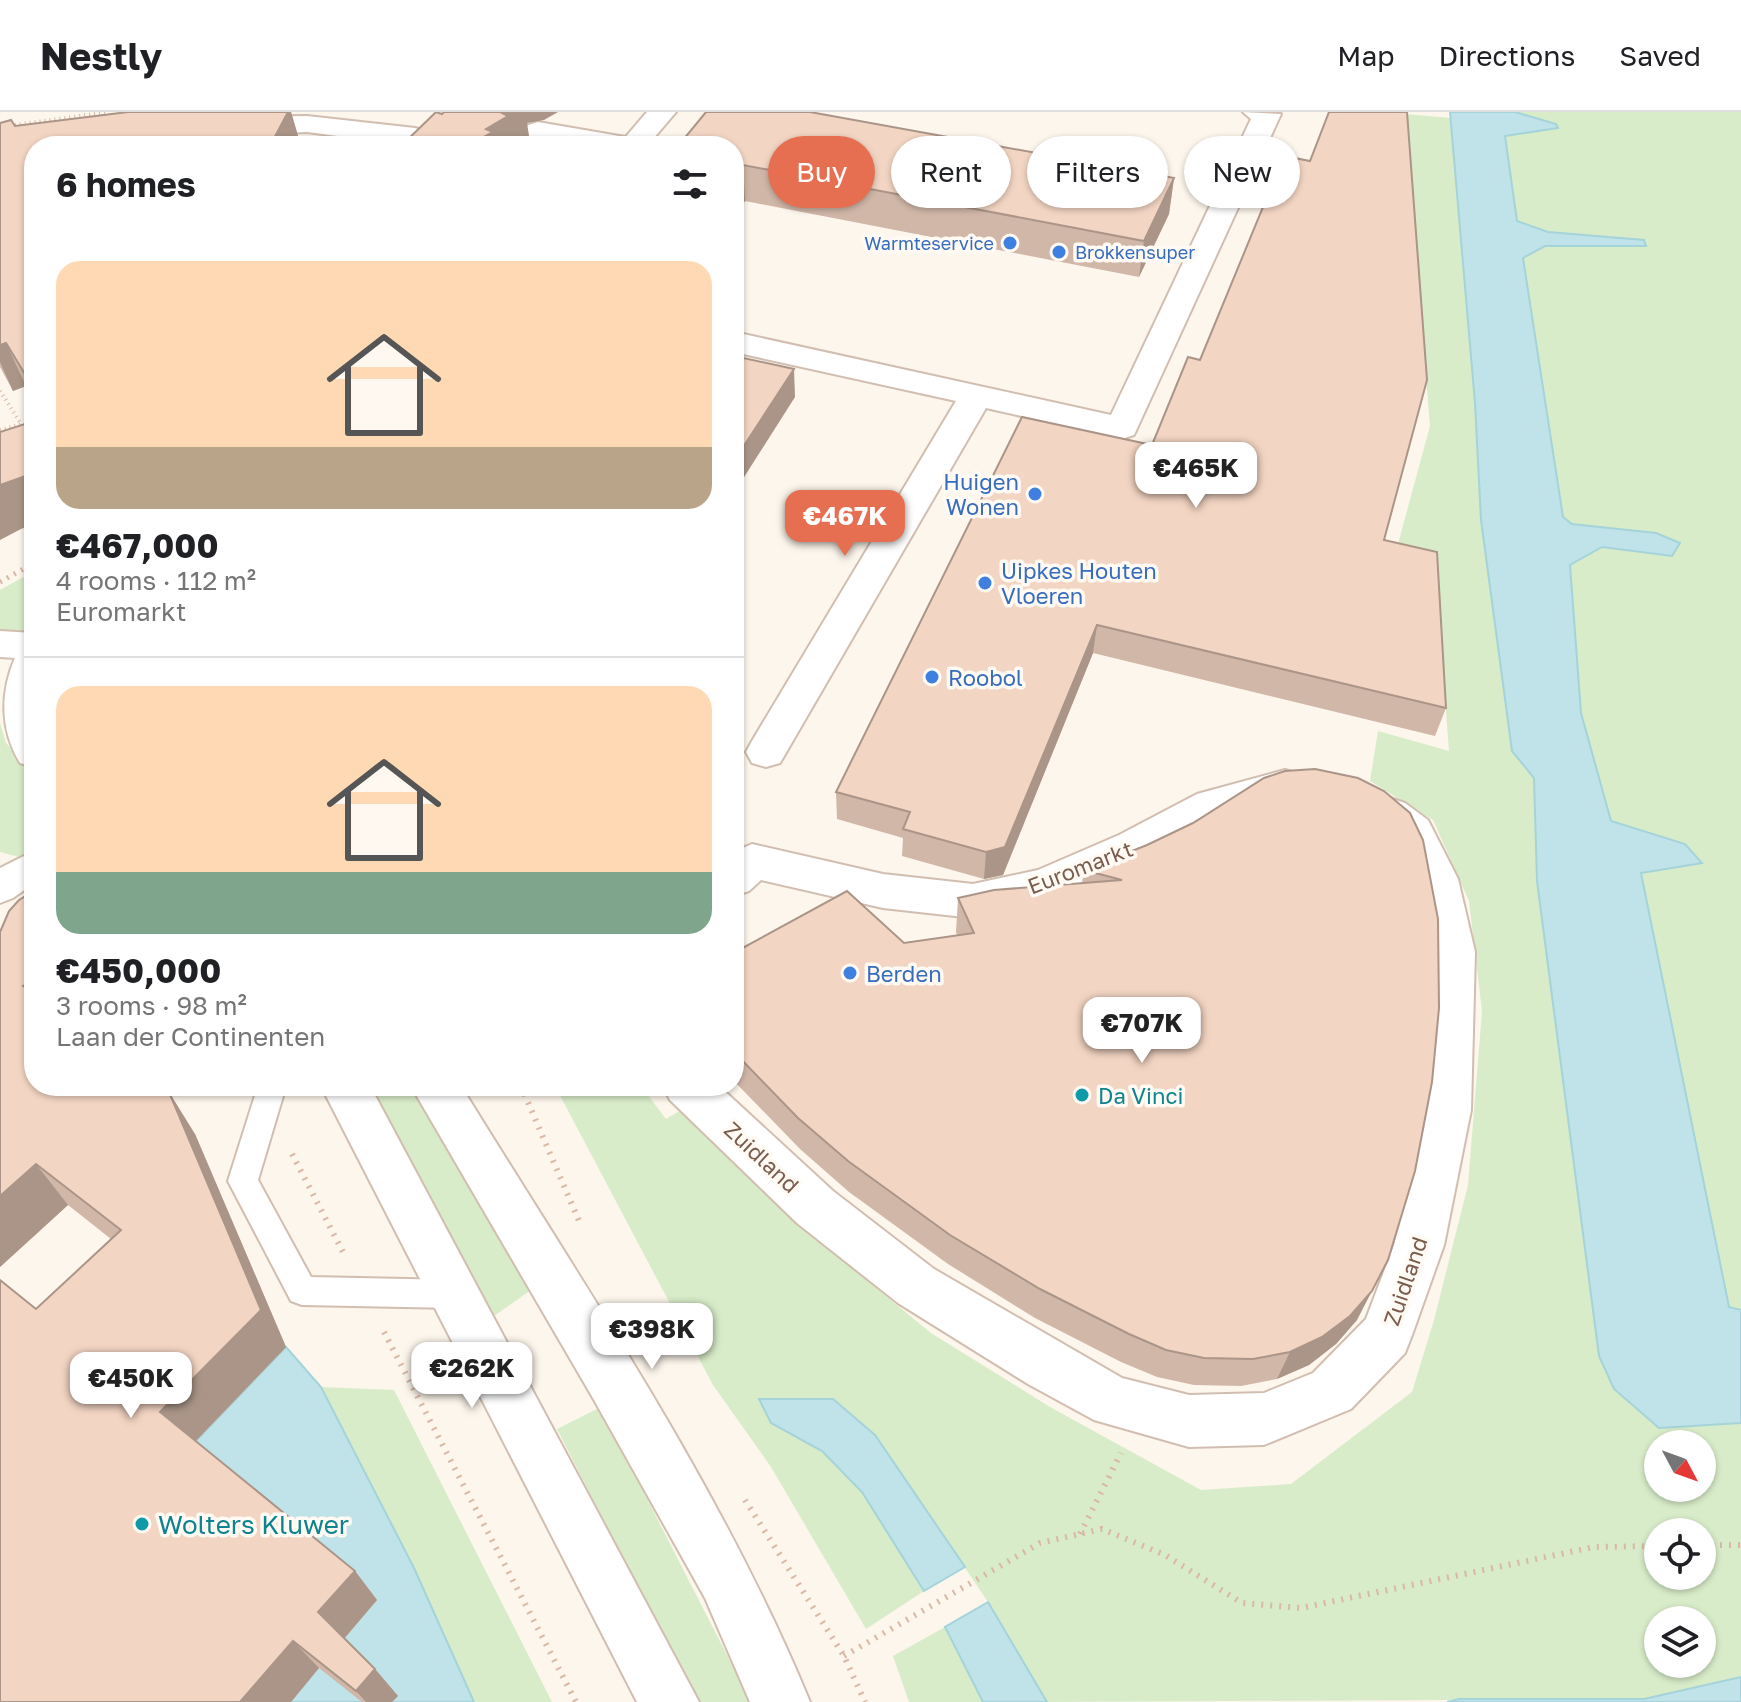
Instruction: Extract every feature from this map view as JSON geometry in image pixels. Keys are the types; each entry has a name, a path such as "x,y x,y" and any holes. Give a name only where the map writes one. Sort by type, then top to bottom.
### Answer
{"street":[{"path":"613,136 628,112"},
{"path":"641,136 662,112"},
{"path":"744,344 1122,428 1267,114 1257,112"},
{"path":"214,126 307,124 418,135"},
{"path":"538,131 563,136"},
{"path":"766,752 976,396"},
{"path":"0,644 24,645"},
{"path":"18,676 15,717 24,739"},
{"name":"Euromarkt","path":"744,869 752,861 883,891 973,901 1045,885 1134,847 1224,801 1273,786 1344,790"},
{"name":"Zuidland","path":"698,1096 815,1207 916,1286 1047,1366 1113,1402 1189,1421 1264,1419 1332,1391 1386,1335 1419,1245 1447,1110 1453,952 1436,879 1413,831 1372,801 1344,790"},
{"path":"350,1096 669,1702"},
{"path":"441,1096 612,1380 725,1578 780,1702"}],"lane":[{"path":"269,1096 243,1181 302,1291 454,1294"}],"path":[{"path":"0,127 109,112"},
{"path":"0,391 24,429"},
{"path":"0,430 21,424"},
{"path":"0,582 24,569"},
{"path":"269,1096 363,1292 576,1702"},
{"path":"1080,1534 1142,1409"},
{"path":"865,1702 844,1656 879,1639 1040,1543 1102,1529 1165,1555 1242,1603 1301,1608 1594,1547 1644,1546"},
{"path":"1716,1545 1741,1545"}],"green space":[{"path":"1515,112 1741,112 1741,1310 1729,1307 1641,872 1701,863 1685,844 1611,821 1581,713 1570,564 1602,547 1671,556 1655,533 1572,524 1563,517 1523,258 1545,246 1645,245 1643,240 1548,232 1517,221 1505,136 1557,128 1556,124"},
{"path":"1404,114 1451,118 1475,403 1481,520 1512,750 1534,778 1537,881 1659,1428 1741,1423 1741,1677 1644,1699 1047,1702 988,1602 875,1435 771,1423 822,1451 862,1492 924,1591 866,1629 771,1467 713,1385 560,1096 649,1096 666,1119 688,1106 717,1143 826,1247 931,1333 1050,1407 1201,1490 1291,1484 1412,1392 1434,1320 1468,1185 1482,1011 1469,901 1433,820 1370,781 1378,731 1449,751 1436,578 1392,566 1430,426"},
{"path":"24,577 24,631 0,635 0,590"},
{"path":"0,723 6,743 24,762 24,858 0,852"},
{"path":"370,1096 418,1096 531,1290 494,1316"},
{"path":"321,1387 394,1390 552,1702 474,1702 414,1568"},
{"path":"597,1409 643,1491 751,1702 696,1702 557,1429"},
{"path":"945,1627 983,1702 909,1702 893,1656"}],"water":[{"path":"1450,112 1515,112 1556,124 1558,128 1505,136 1517,221 1548,232 1644,240 1646,246 1545,246 1523,258 1563,517 1572,524 1656,533 1680,543 1672,556 1602,547 1570,565 1581,713 1611,821 1685,844 1702,863 1641,873 1729,1307 1741,1310 1741,1423 1659,1428 1614,1389 1599,1356 1537,881 1534,778 1512,751 1481,520 1475,403"},
{"path":"286,1347 321,1387 414,1568 474,1702 291,1702 190,1447"},
{"path":"759,1399 833,1399 875,1435 965,1567 924,1591 862,1492 822,1451 771,1423"},
{"path":"988,1602 1047,1702 983,1702 945,1627"},
{"path":"1741,1677 1741,1702 1447,1702 1459,1699 1644,1699"}],"building":[{"path":"128,112 288,112 275,136 24,136 24,373 6,343 0,345 0,123 11,120 15,126"},
{"path":"436,112 505,112 502,113 508,116 486,129 493,132 486,136 411,136"},
{"path":"706,112 810,112 942,136 891,136 891,193 875,190 875,136 768,136 768,170 744,165 744,136 686,136"},
{"path":"1329,112 1407,112 1427,380 1384,540 1437,552 1446,708 1097,625 1005,847 986,852 903,829 910,812 836,792 1022,417 1152,445 1188,357 1200,360 1263,208 1300,208 1300,159 1310,161"},
{"path":"1011,148 1027,151 1027,208 1160,208 1144,241 970,208 1011,208"},
{"path":"1168,177 1174,178 1168,191"},
{"path":"744,358 794,369 744,446"},
{"path":"24,424 24,477 0,485 0,432"},
{"name":"Da Vinci","path":"1315,769 1358,778 1384,791 1410,813 1423,840 1438,919 1439,1008 1432,1082 1415,1171 1388,1260 1372,1291 1350,1316 1322,1337 1290,1352 1253,1359 1204,1358 1166,1350 1129,1334 1040,1289 950,1235 848,1161 798,1118 744,1062 744,947 847,891 904,943 974,933 958,898 994,890 1122,880 1084,870 1193,823 1264,778 1285,771"},
{"name":"Wolters Kluwer","path":"24,897 24,1096 171,1096 261,1310 160,1412 355,1571 318,1612 375,1669 356,1691 293,1641 240,1702 0,1702 0,1280 36,1309 121,1230 36,1164 0,1196 0,932 9,911"}],"place":[{"name":"Warmteservice","path":"1010,243"},
{"name":"Brokkensuper","path":"1059,252"},
{"name":"Huigen Wonen","path":"1035,494"},
{"name":"Uipkes Houten Vloeren","path":"985,583"},
{"name":"Roobol","path":"932,677"},
{"name":"Berden","path":"850,973"},
{"name":"Da Vinci","path":"1082,1095"},
{"name":"Wolters Kluwer","path":"142,1524"}]}
